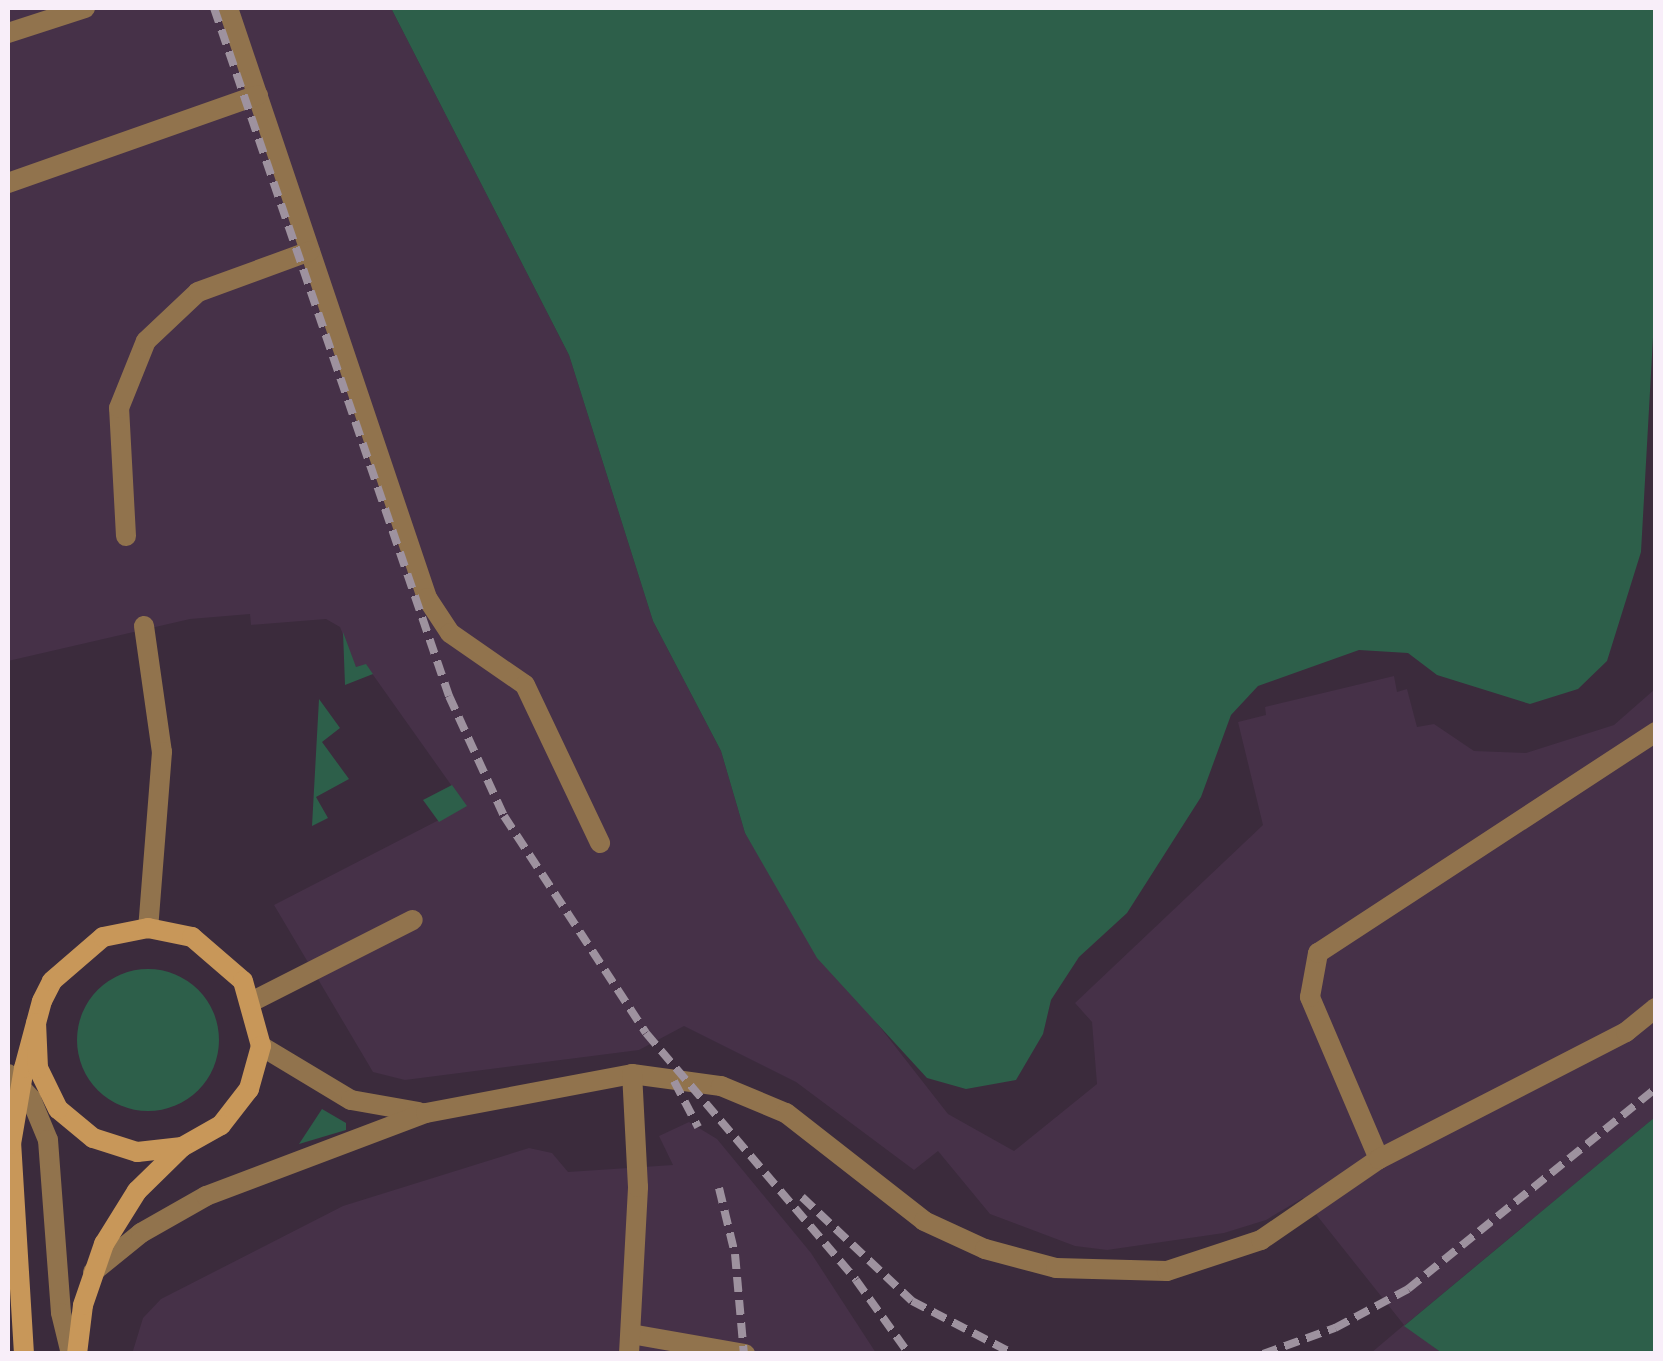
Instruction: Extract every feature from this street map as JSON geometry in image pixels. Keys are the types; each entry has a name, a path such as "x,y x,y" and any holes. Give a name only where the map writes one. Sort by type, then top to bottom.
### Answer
{"main road":[{"path":"24,1354 11,1165 14,1080 52,981 83,948 148,928 212,948 253,1001 260,1046 237,1109 182,1147 119,1217 92,1274 74,1354"},
{"path":"36,1023 42,1079 74,1126 125,1150 182,1147"}],"lane":[{"path":"8,33 85,8"},
{"path":"228,8 432,611 450,633 526,685 600,843"},
{"path":"8,183 258,95"},
{"path":"126,536 119,408 146,341 198,292 310,251"},
{"path":"144,626 162,752 148,928"},
{"path":"1378,1160 1310,997 1318,953 1656,732"},
{"path":"253,1001 413,920"},
{"path":"92,1274 141,1233 206,1196 426,1113 632,1074 692,1079 754,1098 816,1132 924,1221 985,1249 1056,1268 1134,1274 1229,1254 1292,1222 1378,1160 1626,1032 1656,1008"},
{"path":"1626,1032 1656,1027"},
{"path":"260,1046 351,1100 426,1113"},
{"path":"632,1074 638,1187 630,1344 744,1354"},
{"path":"14,1080 48,1140 60,1313 74,1354"},
{"path":"8,1115 11,1165"},
{"path":"8,1209 17,1244"}],"shaded area":[{"path":"8,8 391,8 569,355 653,621 721,751 745,833 805,931 948,1114 1014,1151 1097,1084 1092,1022 1075,1003 1263,825 1238,722 1266,715 1265,707 1394,676 1397,692 1407,689 1417,727 1434,724 1474,751 1526,753 1614,725 1655,689 1655,1117 1405,1325 1442,1353 1371,1353 1404,1325 1303,1198 1266,1220 1224,1233 1107,1250 1075,1246 990,1214 938,1151 914,1170 796,1082 684,1026 639,1050 405,1080 373,1072 274,905 466,806 366,665 356,668 340,627 326,619 251,625 250,614 190,619 8,661"},
{"path":"689,1122 717,1139 811,1253 876,1353 132,1354 143,1318 161,1299 343,1206 529,1148 552,1153 568,1172 673,1165 659,1136"}],"green space":[{"path":"391,8 1655,8 1656,284 1641,552 1607,661 1578,689 1530,704 1437,675 1408,653 1359,650 1258,686 1231,715 1201,797 1127,913 1079,957 1051,1000 1043,1034 1016,1080 966,1089 927,1078 817,958 745,833 721,751 653,621 569,355"},
{"path":"343,632 356,667 366,664 373,674 345,685"},
{"path":"319,699 340,728 322,742 349,779 316,797 328,818 312,826"},
{"path":"452,785 467,806 439,822 423,800"},
{"path":"148,969 175,975 198,990 213,1013 219,1040 213,1067 198,1090 175,1105 148,1111 121,1105 98,1090 83,1067 77,1040 83,1013 98,990 121,975"},
{"path":"322,1109 346,1123 346,1130 299,1144"},
{"path":"1655,1117 1655,1353 1442,1353 1404,1326"}],"railway":[{"path":"214,8 449,696 504,816 646,1033 856,1280 909,1354"},
{"path":"674,1081 698,1127"},
{"path":"1263,1354 1335,1328 1408,1289 1656,1088"},
{"path":"719,1188 735,1254 744,1354"},
{"path":"802,1197 912,1301 1014,1354"}]}
